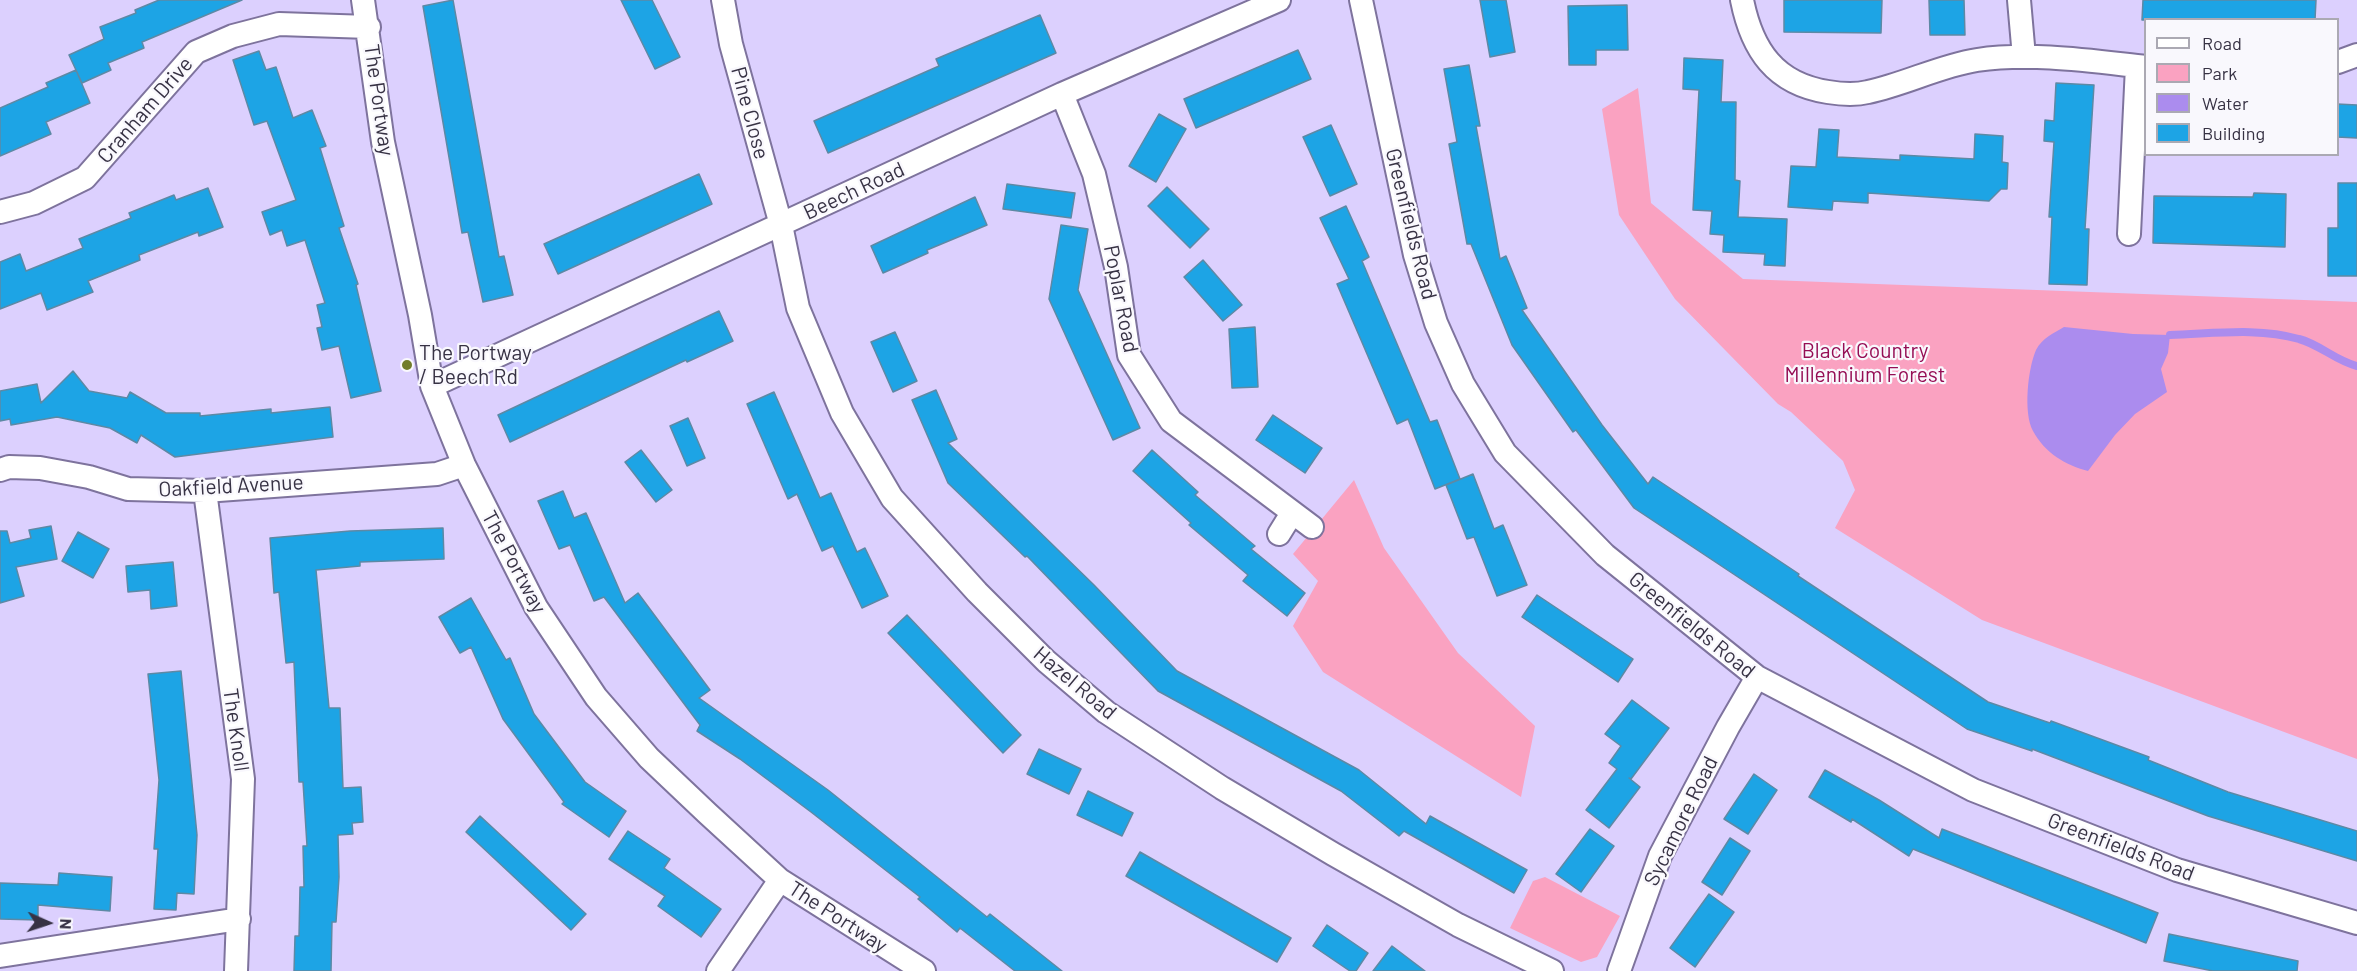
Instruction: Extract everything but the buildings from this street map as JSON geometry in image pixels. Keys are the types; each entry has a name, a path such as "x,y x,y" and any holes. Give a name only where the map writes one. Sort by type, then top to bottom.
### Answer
{"street":[{"name":"The Portway","path":"363,0 369,27 383,142 420,315 432,386 464,465 536,607 596,697 649,758 780,880 924,971"},
{"name":"Pine Close","path":"723,0 731,44 781,225"},
{"name":"Beech Road","path":"432,386 1062,94 1279,0"},
{"name":"Greenfields Road","path":"1361,0 1415,255 1436,322 1463,384 1505,453 1605,555 1757,677 1973,790 2177,870 2357,923"},
{"path":"1742,0 1759,51 1774,69 1796,85 1814,90 1865,93 1892,86 1926,72 1967,62 2024,57 2141,67 2129,234"},
{"path":"2019,0 2024,57"},
{"name":"Cranham Drive","path":"0,213 34,203 85,178 196,52 233,36 279,24 369,27"},
{"path":"2339,61 2357,55"},
{"name":"Poplar Road","path":"1062,94 1094,174 1116,267 1129,356 1171,421 1312,527"},
{"name":"Hazel Road","path":"781,225 798,308 842,413 892,498 977,592 1046,661 1106,712 1222,788 1458,926 1552,971"},
{"name":"Oakfield Avenue","path":"0,470 9,467 40,468 89,477 128,489 205,491 437,474 464,465"},
{"name":"The Knoll","path":"205,491 243,779 236,971"},
{"path":"1279,534 1292,513"},
{"name":"Sycamore Road","path":"1619,971 1659,855 1757,677"},
{"path":"718,971 780,880"},
{"path":"0,956 238,919"}],"green space":[{"name":"Black Country Millennium Forest","path":"1638,88 1651,203 1743,279 2357,302 2357,759 1982,620 1835,528 1855,490 1843,461 1791,412 1778,404 1675,299 1619,215 1602,109"},
{"path":"1354,480 1384,548 1458,653 1535,726 1521,797 1323,672 1293,626 1318,581 1293,554"},
{"path":"1545,877 1620,916 1597,957 1581,962 1510,928 1533,881"}],"water":[{"path":"2064,327 2170,335 2168,353 2161,369 2167,392 2135,414 2115,435 2088,471 2064,462 2043,446 2033,431 2028,413 2029,379 2036,350 2045,339"}],"waterway":[{"path":"2170,335 2234,332 2283,335 2306,341 2357,366"}],"place":[{"name":"The Portway / Beech Rd","path":"407,365"}]}
